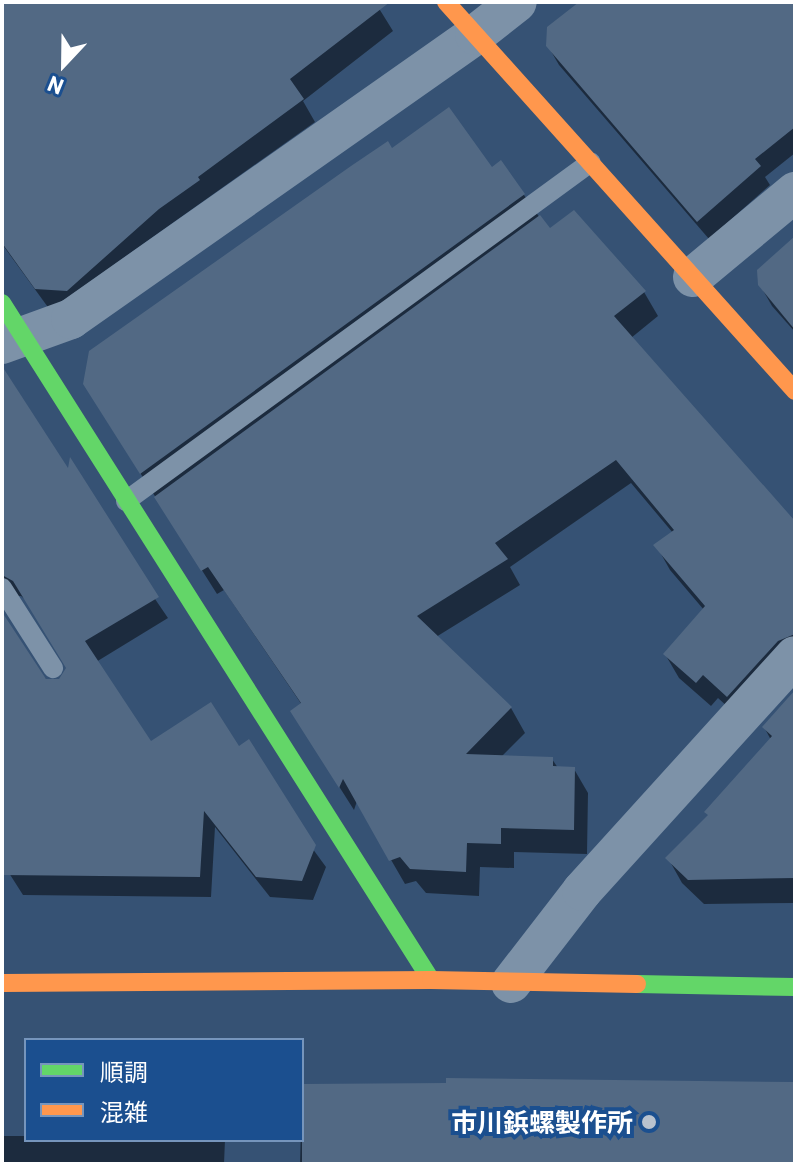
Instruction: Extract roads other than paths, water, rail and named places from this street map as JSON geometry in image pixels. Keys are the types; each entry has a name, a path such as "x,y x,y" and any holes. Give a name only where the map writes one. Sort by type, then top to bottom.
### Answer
{"street":[{"path":"446,2 795,391"},
{"path":"431,980 126,501 9,327 71,319 475,35 517,2"},
{"path":"693,277 795,192"},
{"path":"511,983 582,891 795,656"},
{"path":"2,983 431,980 795,987"}],"lane":[{"path":"126,501 591,162"},
{"path":"2,588 53,668"}],"place":[{"name":"市川鋲螺製作所","path":"649,1122"}]}
